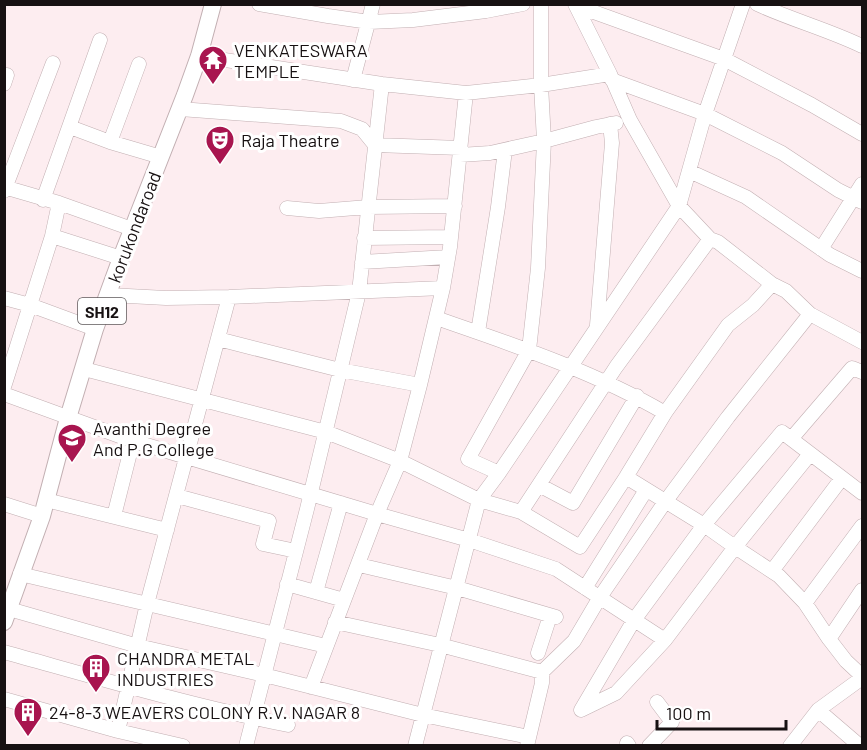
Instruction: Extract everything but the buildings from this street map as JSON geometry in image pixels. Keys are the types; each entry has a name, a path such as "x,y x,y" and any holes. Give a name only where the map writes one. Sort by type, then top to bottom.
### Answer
{"main road":[{"name":"korukondaroad","path":"6,615 44,508 95,329 180,109 199,56 213,4"}],"street":[{"path":"259,4 369,22 413,20 523,4"},
{"path":"353,80 373,4"},
{"path":"499,473 468,459 529,350 538,268 544,141 541,4"},
{"path":"415,746 479,501 679,206 705,114 744,4"},
{"path":"757,4 862,46"},
{"path":"576,5 724,59 862,134"},
{"path":"576,5 630,120 679,206 710,239 718,242 772,284 786,291 810,314 862,342"},
{"path":"43,200 100,40"},
{"path":"199,56 381,84 466,93 611,77 705,114 782,153 858,200"},
{"path":"53,63 5,189 58,203 132,229"},
{"path":"110,142 139,63"},
{"path":"4,75 7,75 4,84"},
{"path":"246,746 311,494 359,292 381,84"},
{"path":"311,687 377,514 400,461 420,385 448,257 466,93"},
{"path":"180,109 341,122 362,129 375,145 490,153 630,120"},
{"path":"597,327 612,143 610,124"},
{"path":"70,127 161,157"},
{"path":"478,332 498,207 504,150"},
{"path":"689,171 746,197 830,255 862,271"},
{"path":"822,249 858,200 862,184"},
{"path":"4,387 52,236 58,203"},
{"path":"287,208 319,211 368,207 455,206"},
{"path":"52,236 121,258"},
{"path":"364,238 451,237"},
{"path":"521,512 605,382 710,239"},
{"path":"362,262 448,257"},
{"path":"84,369 326,432 400,461 479,501 521,512 580,547 665,413 728,325 753,305 772,284"},
{"path":"109,295 166,298 229,297 443,288"},
{"path":"118,731 147,604 229,297"},
{"path":"4,298 95,329"},
{"path":"6,615 264,675 528,741 542,683 542,672 574,641 600,597 665,502 728,417 810,314"},
{"path":"436,318 571,366 637,396 665,413"},
{"path":"218,339 340,370 420,385"},
{"path":"791,439 852,368 862,372"},
{"path":"4,394 132,441 469,540 556,569 665,640"},
{"path":"538,485 573,503 637,396"},
{"path":"810,454 735,547 665,640 616,693 581,710 634,620 704,525 782,432 862,493"},
{"path":"114,516 132,441"},
{"path":"626,477 704,525 779,576 805,603 846,662 862,677 818,710 790,746"},
{"path":"772,571 842,478"},
{"path":"585,588 646,490"},
{"path":"177,496 269,521 263,544 296,551"},
{"path":"316,592 341,503"},
{"path":"4,504 114,516 167,530"},
{"path":"805,603 862,526"},
{"path":"358,565 457,588 553,616 538,653"},
{"path":"20,574 326,646"},
{"path":"287,584 344,600"},
{"path":"829,639 862,590"},
{"path":"335,622 440,645 542,672"},
{"path":"4,652 129,687 288,725"},
{"path":"4,699 152,742 183,746"},
{"path":"649,746 672,722 657,702"},
{"path":"818,710 860,746"}],"place":[{"name":"VENKATESWARA TEMPLE","path":"213,86"},
{"name":"Raja Theatre","path":"220,166"},
{"name":"Avanthi Degree And P.G College","path":"72,464"},
{"name":"CHANDRA METAL INDUSTRIES","path":"96,694"},
{"name":"24-8-3 WEAVERS COLONY R.V. NAGAR 8","path":"28,738"}]}
